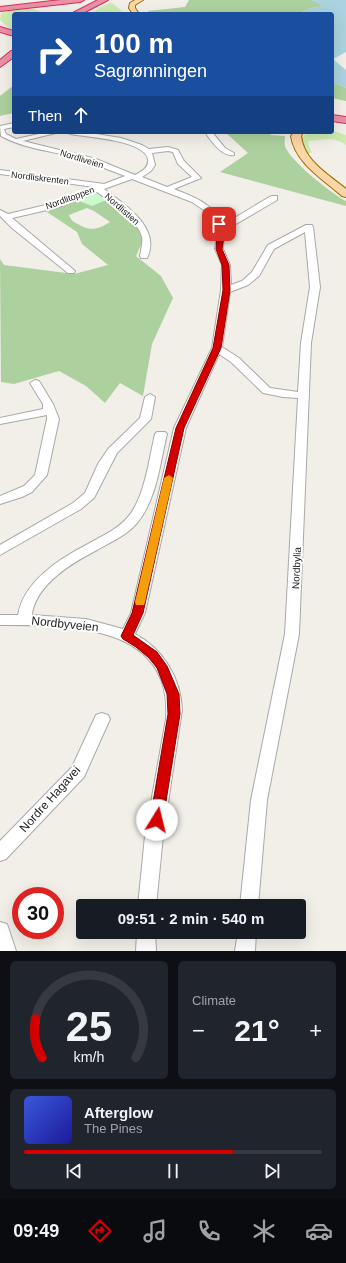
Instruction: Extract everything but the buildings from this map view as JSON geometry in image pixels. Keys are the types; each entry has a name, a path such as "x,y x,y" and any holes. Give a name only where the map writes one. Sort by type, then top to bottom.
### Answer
{"highway":[{"path":"0,10 80,0"},
{"path":"66,12 91,0"},
{"path":"85,11 104,0"},
{"path":"0,10 23,7 40,8 50,11"},
{"path":"0,29 12,33"},
{"path":"0,64 12,55"}],"main road":[{"path":"131,12 128,8 127,0 140,0"},
{"path":"135,12 132,8 132,4 140,0"},
{"path":"298,135 299,149 307,160 346,194"}],"street":[{"path":"0,128 12,125"},
{"name":"Nordliveien","path":"0,128 2,135 15,141 80,157 195,200 211,211 219,224 219,249 226,265 226,290 217,348 180,428 138,613 126,636"},
{"path":"15,141 48,134"},
{"path":"81,134 127,142 140,146 148,151 168,149 176,151 181,162 197,178 168,189"},
{"path":"210,134 223,149 232,154"},
{"name":"Nordlitoppen","path":"3,214 53,206 134,176 151,168 152,161 148,151"},
{"name":"Nordliskrenten","path":"0,172 101,187"},
{"name":"Nordlistien","path":"101,187 134,216 142,226 146,237 144,256"},
{"path":"220,230 274,198"},
{"name":"Nordlitoppen","path":"3,214 15,226 71,271"},
{"name":"Nordbylia","path":"226,290 244,283 256,274 271,247 309,227 316,287 306,343 292,634 259,800 250,899"},
{"path":"217,348 235,360 267,391 283,394 304,394"},
{"path":"0,500 29,489 41,475 53,419 52,414 49,411 48,404 35,383"},
{"path":"0,551 78,506 90,494 104,464 112,451 145,419 150,397"},
{"path":"0,421 49,411"},
{"path":"24,620 25,607 31,594 53,573 76,556 122,529 133,520 142,505 161,434"},
{"name":"Nordbyveien","path":"0,620 24,620 104,628 126,636 140,644 153,655 162,666 173,694 174,714 155,834 148,899"},
{"name":"Nordre Hagavei","path":"0,853 78,772 102,719"},
{"path":"0,931 6,951"},
{"path":"146,939 146,951"},
{"path":"245,951 246,939"}],"green space":[{"path":"189,0 312,0 324,6 312,8 302,12 148,11 185,7"},
{"path":"111,2 123,12 94,12"},
{"path":"19,8 34,9 41,12 12,12 12,29 9,28 0,20 1,13"},
{"path":"334,83 346,88 346,101 334,98"},
{"path":"12,87 12,113 0,116 0,96"},
{"path":"334,131 346,135 346,145 337,140 323,139 309,141 308,144 312,153 307,153 301,138 304,135 334,134"},
{"path":"227,134 270,134 285,136 285,146 294,160 322,184 346,201 346,206 220,172 248,153"},
{"path":"97,190 139,223 144,238 136,256 161,276 173,298 152,344 143,396 120,383 105,403 86,386 59,371 14,384 1,382 0,259 4,265 74,274 108,265 82,244 77,232 44,210","holes":["87,208 110,222 98,228 90,229 71,220 69,215"]},
{"path":"97,190 109,199 92,206 74,199"}],"water":[{"path":"312,0 346,0 346,52 334,58 334,12 302,12 323,6"},
{"path":"334,60 346,70 346,88 334,83"}],"slow traffic":[{"path":"140,602 169,478"}],"route":[{"path":"157,820 174,714 173,694 162,666 153,655 140,644 126,636 138,613 180,428 217,348 226,290 226,265 219,249 219,224"}]}
